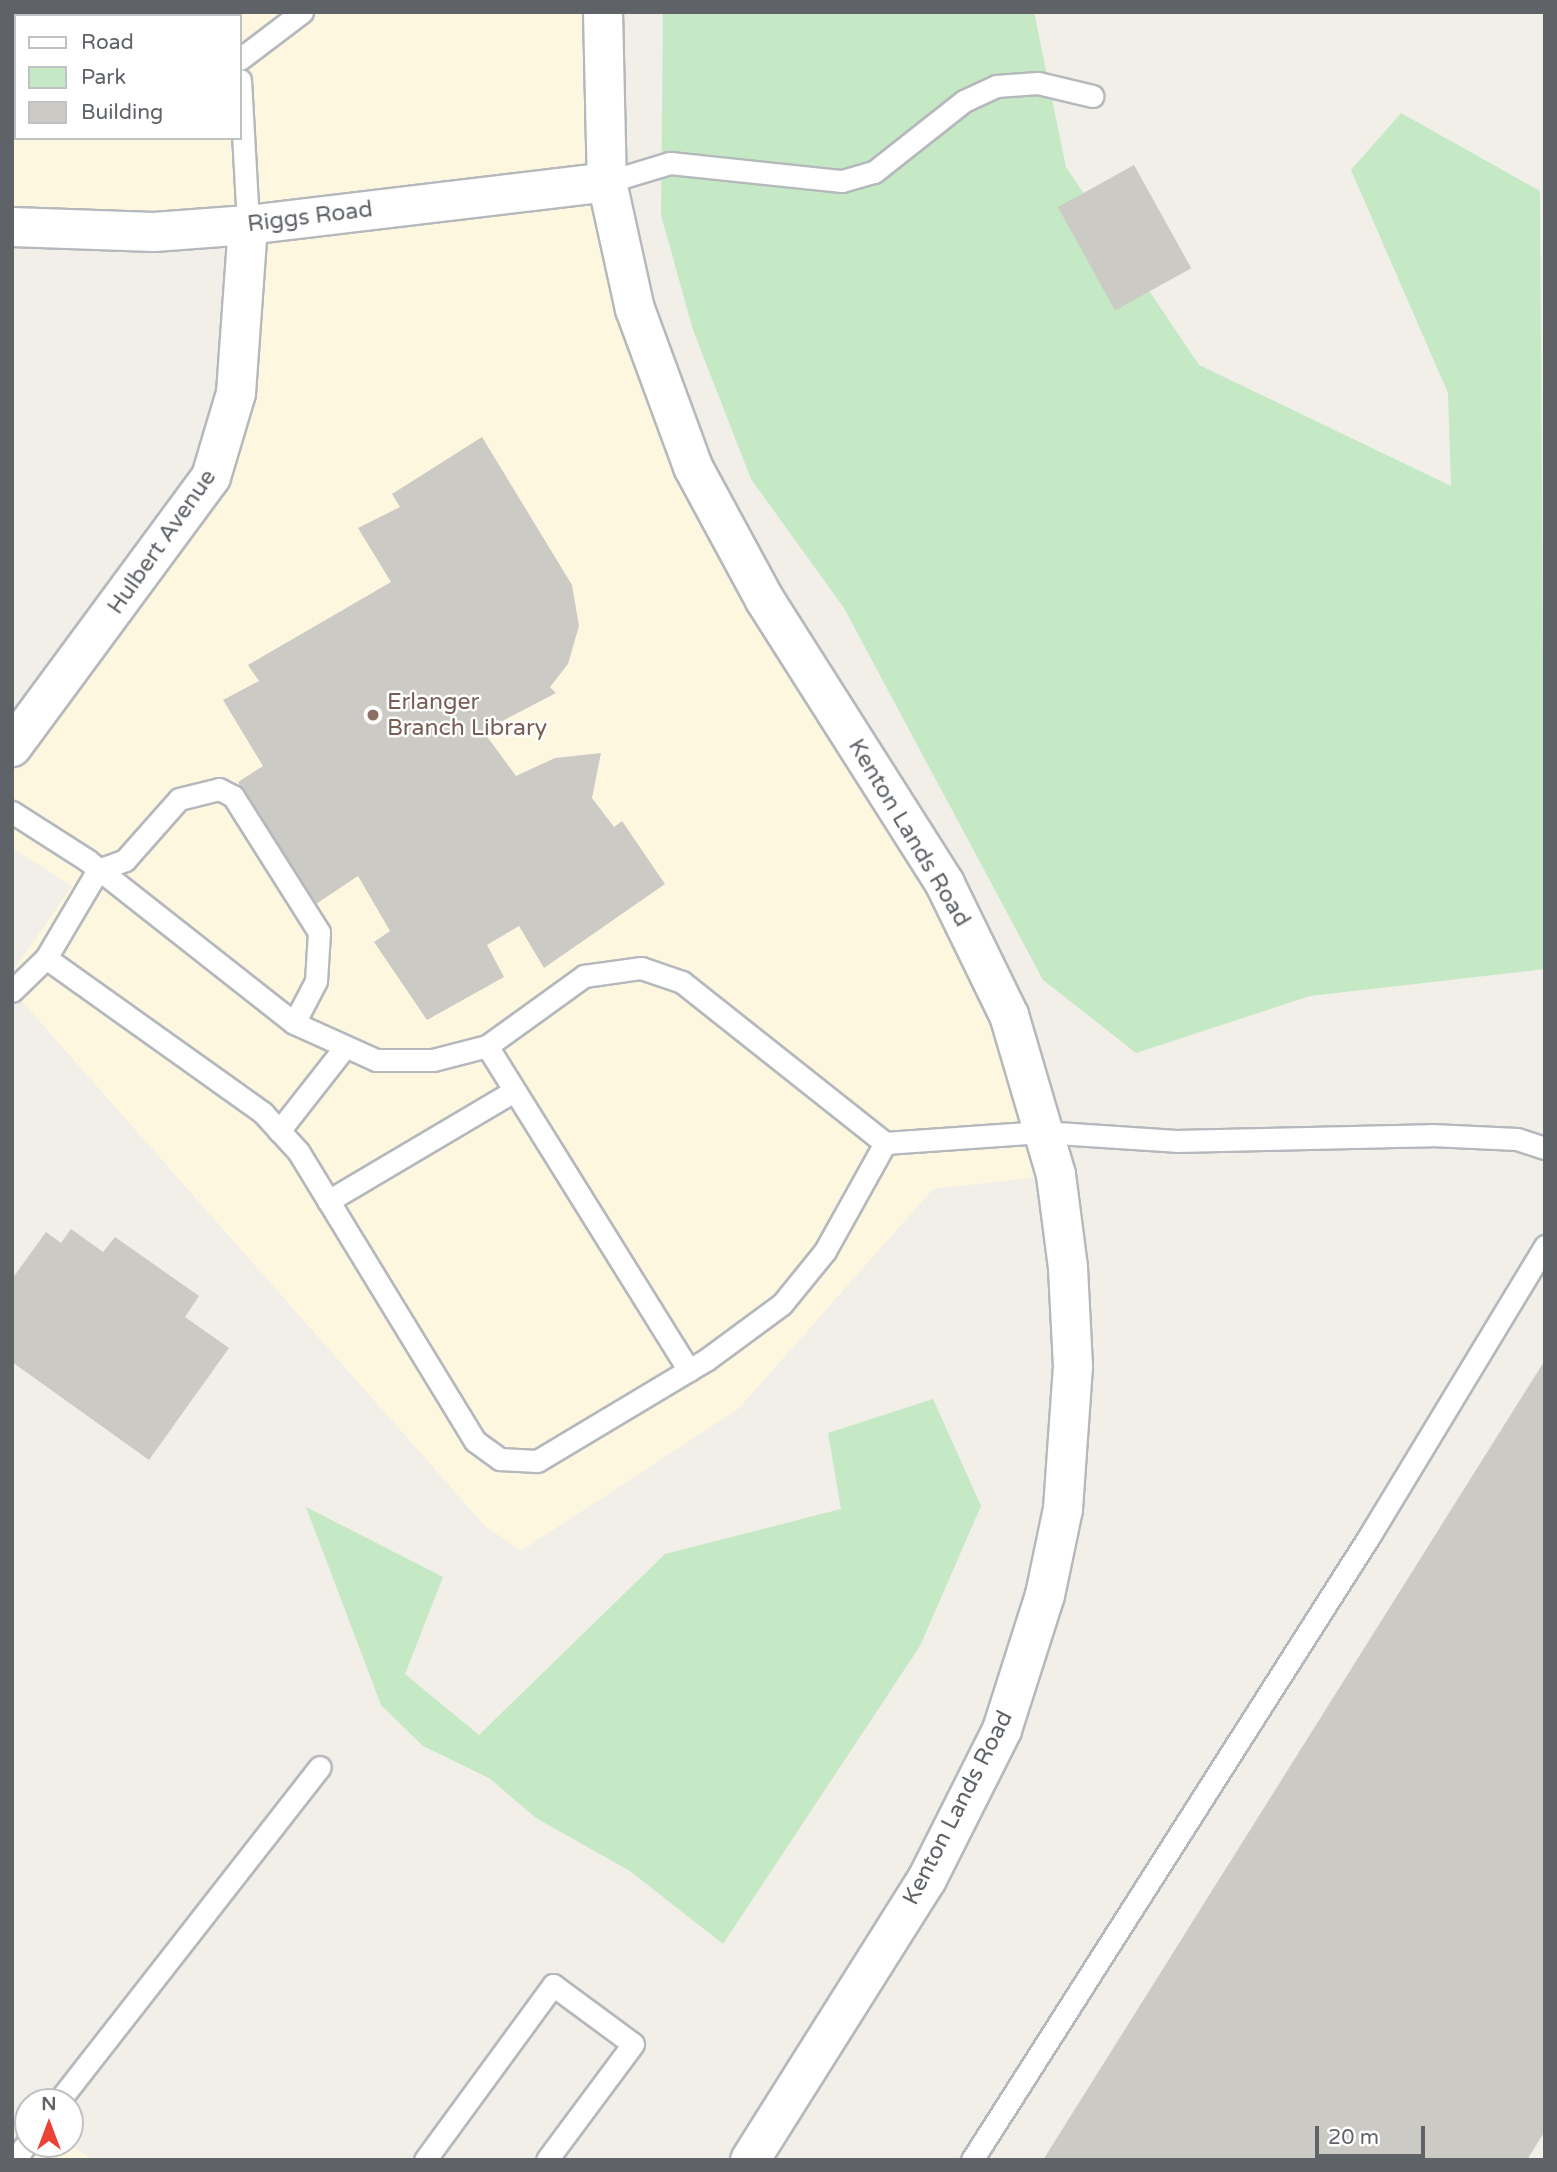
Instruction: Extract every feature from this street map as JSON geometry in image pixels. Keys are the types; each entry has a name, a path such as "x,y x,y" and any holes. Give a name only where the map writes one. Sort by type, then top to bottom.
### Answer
{"main road":[{"path":"603,12 607,182"},
{"name":"Riggs Road","path":"12,227 154,232 247,225 607,182"},
{"name":"Kenton Lands Road","path":"607,182 635,309 693,467 765,600 945,884 1009,1015 1056,1175 1073,1367 1063,1509 1045,1595 1002,1730 927,1879 750,2160"},
{"name":"Hulbert Avenue","path":"12,747 211,477 236,393 247,225"}],"lane":[{"path":"242,57 302,12"},
{"path":"607,182 670,163 842,181 874,172 964,101 996,86 1038,83 1092,96"},
{"path":"242,121 247,225"},
{"path":"12,991 46,958 98,870 125,860 179,799 202,789 233,796 319,932 319,969 294,1023"},
{"path":"12,812 98,870 294,1023 344,1048 376,1060 433,1060 487,1046 584,976 641,968 682,982 885,1143 1042,1132 1176,1141 1431,1135 1517,1139 1545,1148"},
{"path":"46,958 279,1131 328,1201 475,1441 500,1459 537,1461 689,1370 782,1304 825,1251 885,1143"},
{"path":"487,1046 689,1370"},
{"path":"279,1131 344,1048"},
{"path":"328,1201 514,1091"},
{"path":"972,2160 1370,1535 1545,1245"},
{"path":"69,2088 320,1767"},
{"path":"425,2160 553,1985 633,2044 547,2160"}],"shaded area":[{"name":"Erlanger Branch Library","path":"12,12 603,12 601,107 693,467 945,884 1056,1175 933,1189 738,1409 521,1551 485,1526 12,990 12,973 72,886 12,848 12,747 211,477 247,226 12,227"},
{"path":"84,2154 91,2160 21,2160 84,2158"}],"green space":[{"path":"663,12 1034,12 1066,167 1199,365 1451,486 1448,393 1351,170 1401,113 1540,191 1545,969 1310,996 1136,1053 1043,980 844,608 751,479 693,330 661,215"},
{"path":"933,1399 981,1506 920,1646 723,1944 630,1871 536,1818 489,1778 423,1746 381,1705 306,1507 443,1577 405,1674 479,1735 665,1554 841,1509 828,1433"}],"building":[{"path":"1134,165 1191,268 1115,310 1058,207"},
{"name":"Erlanger Branch Library","path":"482,437 572,585 579,626 568,664 550,687 556,693 483,731 516,776 555,758 601,753 592,798 614,827 622,821 665,884 544,968 519,926 487,945 504,977 427,1020 374,942 390,931 358,876 316,904 238,782 263,766 223,700 259,681 248,665 391,582 358,528 400,507 392,494"},
{"path":"71,1229 103,1252 115,1237 199,1296 185,1317 229,1348 149,1460 12,1362 12,1279 46,1232 61,1243"},
{"path":"1545,1360 1545,2131 1527,2160 1043,2160"}],"place":[{"name":"Erlanger Branch Library","path":"373,715"}]}
